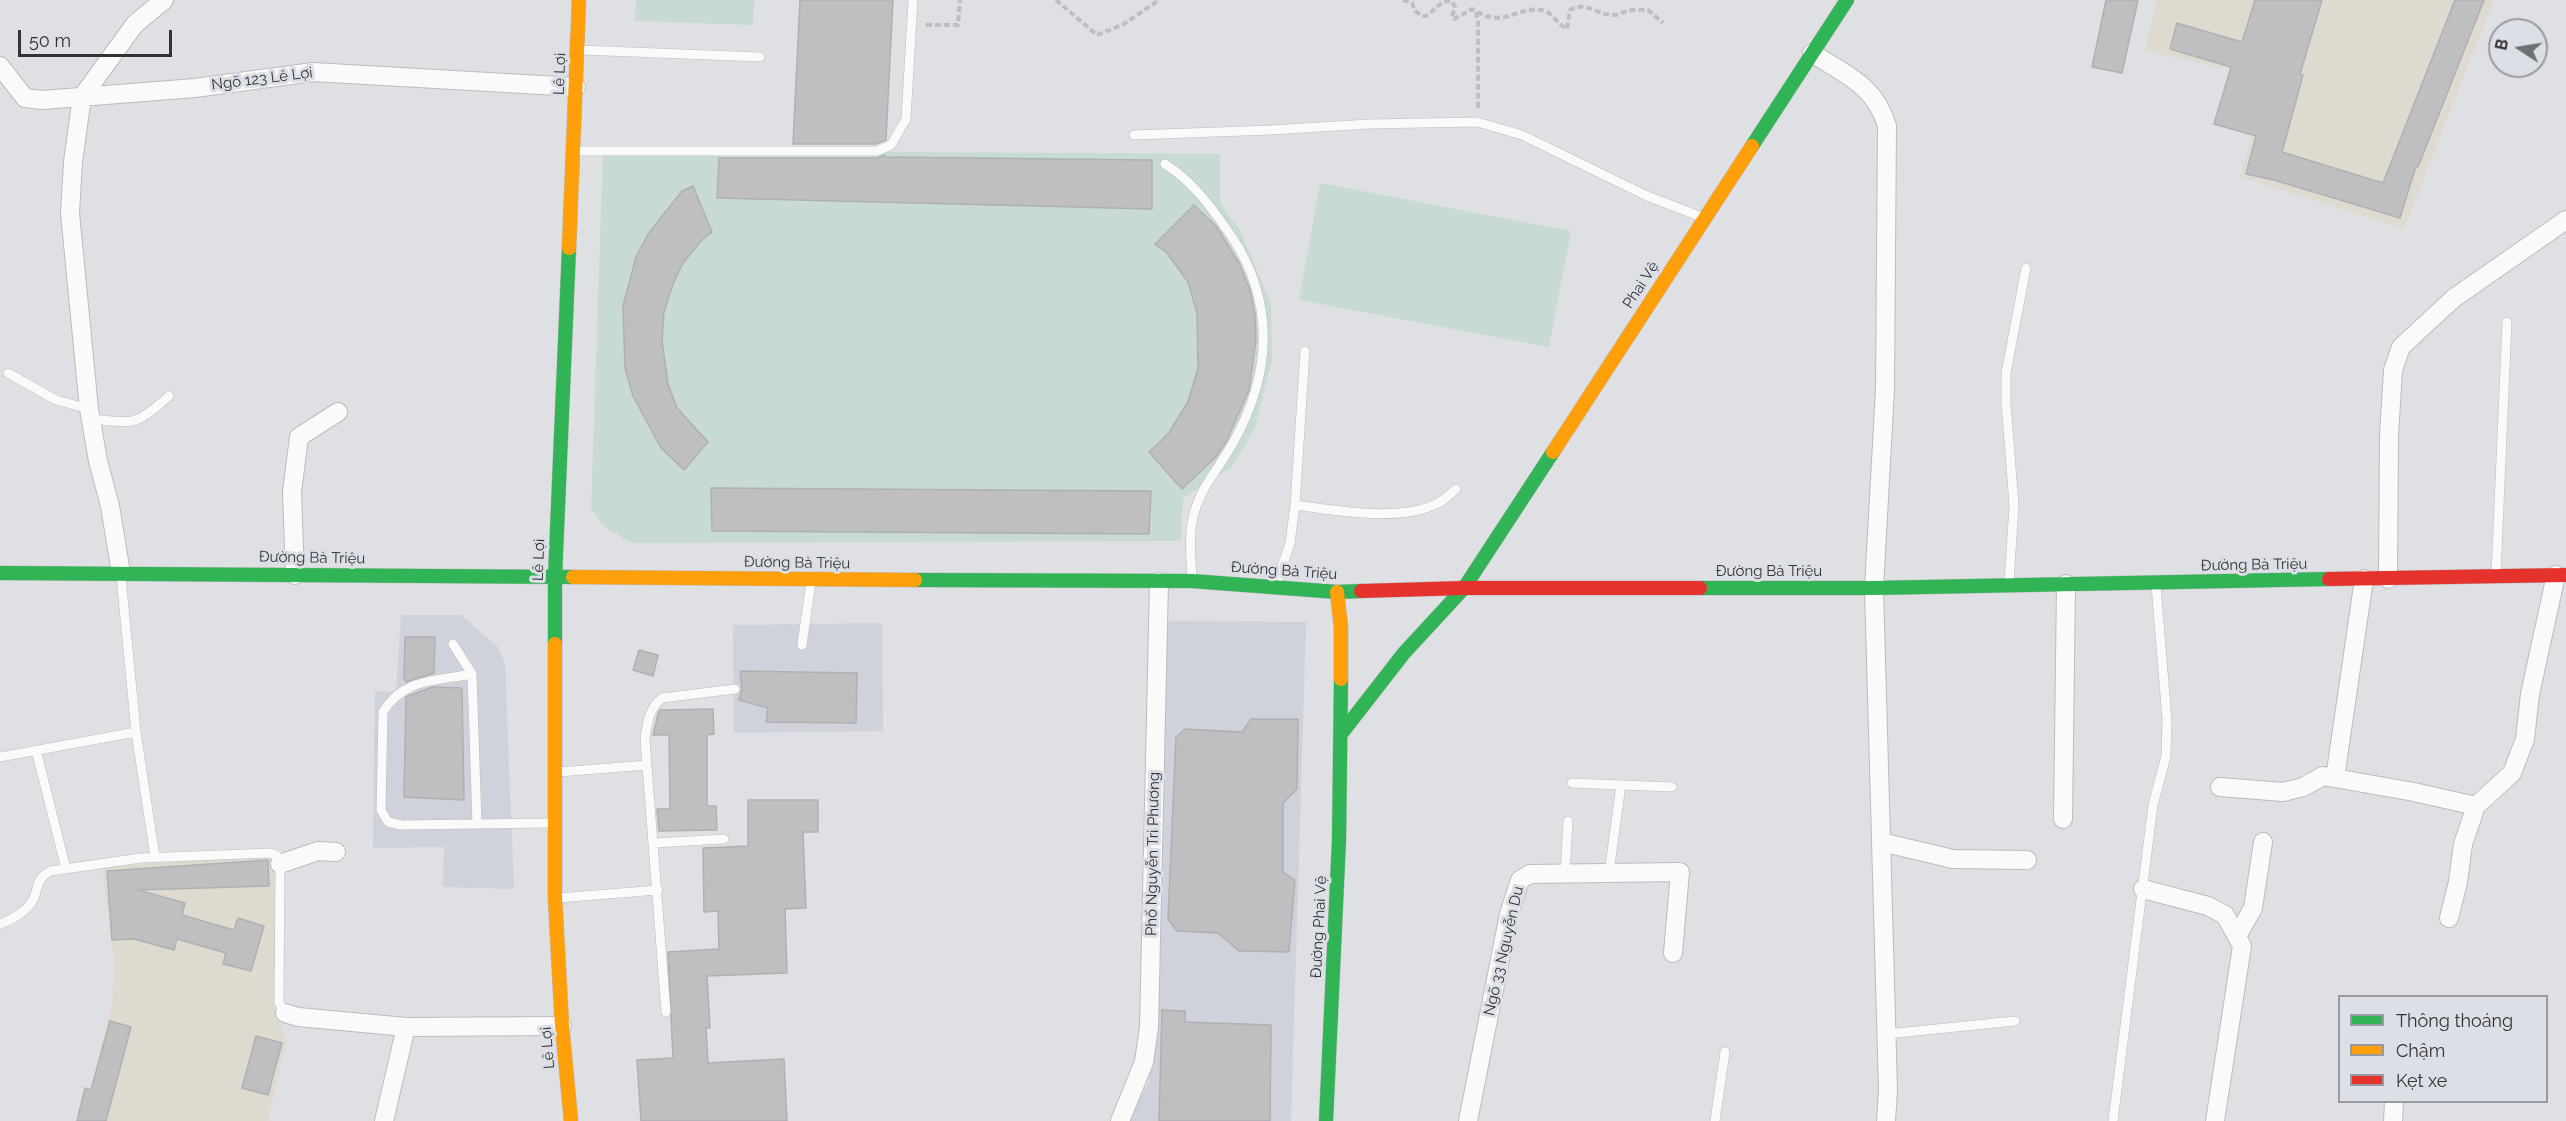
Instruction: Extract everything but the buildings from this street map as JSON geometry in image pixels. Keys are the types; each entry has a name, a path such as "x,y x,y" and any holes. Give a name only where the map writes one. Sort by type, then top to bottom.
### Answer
{"main road":[{"name":"Lê Lợi","path":"571,1121 562,1026 555,898 555,577 579,0"},
{"name":"Phai Vệ","path":"1464,588 1847,0"},
{"name":"Đường Bà Triệu","path":"0,573 1192,581 1337,592 1464,588 1874,588 2561,575"},
{"path":"1341,734 1404,653 1464,588"},
{"name":"Đường Phai Vệ","path":"1326,1121 1339,840 1341,628 1337,592"}],"street":[{"path":"121,573 110,506 89,414 70,213 73,162 82,97 135,24 164,0"},
{"path":"1812,53 1871,93 1882,108 1887,126 1885,389 1874,588 1887,1034 1886,1121"},
{"name":"Ngõ 123 Lê Lợi","path":"0,66 26,98 42,100 195,88 313,72 576,87"},
{"path":"2388,579 2389,435 2393,370 2401,347 2454,298 2566,220"},
{"path":"295,574 292,492 299,437 338,412"},
{"path":"2449,918 2458,882 2463,844 2476,806 2512,773 2525,739 2530,694 2561,575"},
{"path":"2335,778 2364,579"},
{"name":"Phố Nguyễn Tri Phương","path":"1120,1121 1144,1062 1149,1027 1159,582"},
{"path":"2063,819 2066,584"},
{"path":"2220,787 2283,792 2303,787 2323,776 2414,792 2476,806"},
{"path":"1881,842 1953,859 2027,860"},
{"path":"2237,936 2253,908 2264,842"},
{"path":"280,864 318,851 336,852"},
{"name":"Ngõ 33 Nguyễn Du","path":"1468,1121 1509,914 1520,880 1530,874 1680,872 1674,954"},
{"path":"2143,889 2208,906 2224,915 2242,946 2215,1121"},
{"path":"285,1013 298,1017 406,1027 562,1026"},
{"path":"384,1121 406,1027"},
{"path":"2393,1121 2394,1103"}],"lane":[{"path":"573,151 877,151 891,145 906,119 913,0"},
{"path":"577,50 760,57"},
{"path":"1134,135 1369,124 1477,122 1522,135 1647,196 1705,218"},
{"path":"1165,164 1183,175 1205,198 1239,248 1256,285 1263,322 1264,340 1260,375 1253,402 1233,445 1204,488 1194,513 1191,543 1192,581"},
{"path":"2009,585 2014,506 2006,403 2006,373 2026,268"},
{"path":"2496,577 2506,321"},
{"path":"1276,588 1290,543 1295,504 1305,351"},
{"path":"8,373 56,400 89,414 120,423 133,422 145,417 169,396"},
{"path":"1295,504 1337,510 1412,512 1439,503 1456,489"},
{"path":"121,573 136,732 155,857"},
{"path":"802,645 812,580"},
{"path":"2114,1121 2153,805 2166,756 2167,720 2156,583"},
{"path":"453,644 472,675 477,823"},
{"path":"472,675 407,686 389,701 383,712 381,810 388,822 401,825 556,823"},
{"path":"666,1012 645,740 647,722 654,704 662,698 735,689"},
{"path":"0,757 136,732"},
{"path":"36,750 66,869"},
{"path":"556,773 647,765"},
{"path":"1572,783 1672,787"},
{"path":"1609,873 1621,784"},
{"path":"1565,874 1568,821"},
{"path":"654,843 724,839"},
{"path":"0,924 26,909 33,899 37,882 41,876 51,871 155,857 270,853 278,856 280,864 279,1003 285,1013"},
{"path":"555,898 658,890"},
{"path":"1887,1034 2015,1021"},
{"path":"1715,1121 1725,1052"}],"path":[{"path":"911,25 958,25 960,0"},
{"path":"1056,0 1097,35 1124,24 1159,0"},
{"path":"1403,0 1412,3 1415,11 1422,16 1426,16 1436,5 1448,0 1452,1 1455,7 1452,17 1454,19 1466,10 1472,9 1485,16 1508,18 1541,10 1550,14 1561,26 1568,29 1570,10 1576,6 1589,6 1606,14 1616,15 1627,11 1647,10 1663,23"},
{"path":"1476,11 1478,23 1477,122"}],"shaded area":[{"path":"636,0 754,0 753,25 635,21"},
{"path":"2156,0 2494,0 2404,229 2240,177 2269,78 2145,51"},
{"path":"603,150 1220,154 1220,200 1228,216 1239,228 1271,304 1272,360 1255,428 1232,467 1183,498 1181,541 631,543 604,526 591,509"},
{"path":"1320,183 1571,231 1549,347 1299,300"},
{"path":"401,615 461,615 498,647 505,663 514,889 443,887 444,847 373,848 375,691 396,692"},
{"path":"1164,621 1306,622 1291,1121 1127,1121 1149,1082"},
{"path":"882,623 883,731 734,733 733,625"},
{"path":"278,853 280,1025 287,1040 268,1121 82,1121 112,1003 114,963 102,867"}],"traffic: fast":[{"path":"1752,146 1847,0"},
{"path":"555,644 555,577 569,248"},
{"path":"1341,734 1404,653 1464,588 1553,452"},
{"path":"0,573 573,577"},
{"path":"1700,588 1874,588 2329,579"},
{"path":"915,580 1192,581 1337,592 1361,591"},
{"path":"1326,1121 1339,840 1341,679"}],"traffic: slow":[{"path":"569,248 579,0"},
{"path":"1553,452 1752,146"},
{"path":"573,577 915,580"},
{"path":"1337,592 1341,628 1341,679"},
{"path":"555,644 555,898 562,1026 571,1121"}],"traffic: jam":[{"path":"2329,579 2566,575"},
{"path":"1361,591 1464,588 1700,588"}]}
